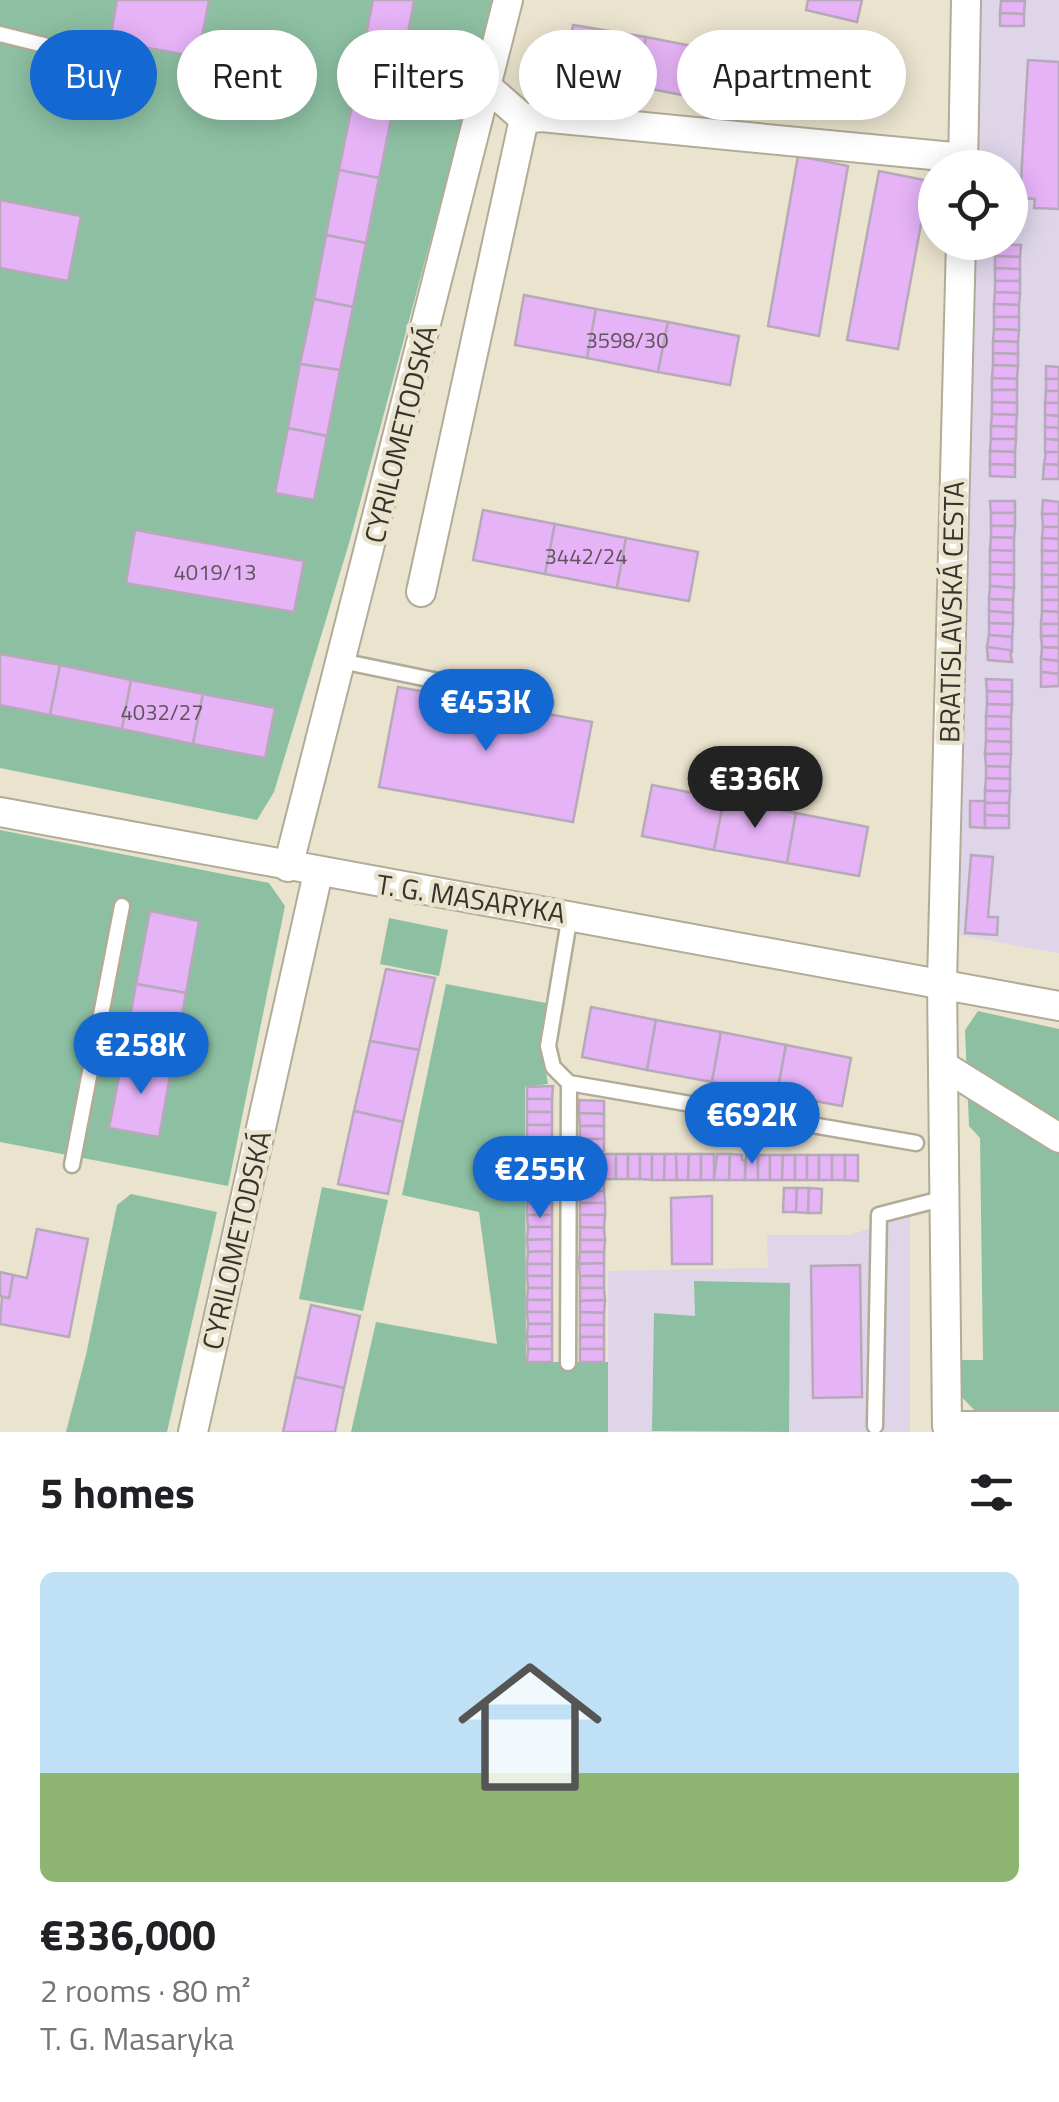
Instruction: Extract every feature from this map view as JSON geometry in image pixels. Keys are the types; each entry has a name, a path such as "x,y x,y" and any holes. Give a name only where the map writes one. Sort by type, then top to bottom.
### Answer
{"street":[{"name":"CYRILOMETODSKÁ","path":"499,33 508,0"},
{"path":"963,150 966,0"},
{"path":"499,97 519,115"},
{"name":"CYRILOMETODSKÁ","path":"288,867 477,120"},
{"path":"421,592 524,120"},
{"path":"569,120 918,158"},
{"name":"BRATISLAVSKÁ CESTA","path":"961,260 942,982 948,1426 1059,1426"},
{"name":"T. G. MASARYKA","path":"0,812 1059,1006"},
{"name":"CYRILOMETODSKÁ","path":"193,1432 318,873"},
{"path":"944,1066 1059,1138"}],"lane":[{"path":"0,34 30,42"},
{"path":"341,661 544,703"},
{"path":"72,1165 122,906"},
{"path":"570,914 548,1046 553,1067 568,1083 916,1143"},
{"path":"568,1083 568,1363"},
{"path":"875,1426 878,1215 945,1198"}],"shaded area":[{"path":"975,0 1059,0 1059,953 957,935 971,260 1028,260 1028,150 972,150"},
{"path":"910,1215 910,1432 608,1432 608,1271 768,1268 767,1235 850,1235"}],"green space":[{"path":"0,0 495,0 487,30 337,30 337,120 463,120 350,540 274,792 257,820 0,768"},
{"path":"0,830 269,883 285,906 228,1186 0,1142"},
{"path":"389,918 448,930 439,976 380,964"},
{"path":"446,984 546,1003 540,1038 548,1084 525,1087 526,1362 608,1362 608,1432 351,1432 376,1322 497,1344 479,1212 402,1195"},
{"path":"978,1011 1059,1029 1059,1413 977,1413 958,1393 958,1360 983,1360 980,1138 969,1126 965,1030"},
{"path":"322,1187 388,1200 363,1311 299,1299"},
{"path":"131,1194 217,1212 167,1432 66,1432 117,1205"},
{"path":"694,1281 790,1283 789,1432 652,1431 654,1313 695,1316"}],"building":[{"path":"117,0 209,0 203,30 177,30 177,53 157,50 157,30 112,30"},
{"path":"373,0 414,0 408,30 367,30"},
{"path":"808,0 862,0 857,22 806,10"},
{"path":"1001,1 1025,1 1024,14 1000,13"},
{"path":"1000,13 1024,14 1024,26 1000,26"},
{"path":"573,25 603,30 572,30"},
{"path":"657,39 677,43 677,94 657,90"},
{"path":"1028,60 1059,62 1059,209 1034,208 1035,199 1028,199 1028,150 1023,150"},
{"path":"349,120 391,120 379,178 339,170"},
{"path":"798,156 848,166 819,336 768,326"},
{"path":"339,170 379,178 366,243 326,235"},
{"path":"879,171 918,179 918,241 898,349 847,340"},
{"path":"0,200 81,216 68,281 0,268"},
{"path":"326,235 366,243 353,307 314,299"},
{"path":"995,260 1020,260 1020,269 995,268"},
{"path":"995,268 1020,269 1020,281 995,281"},
{"path":"995,281 1020,281 1020,293 995,292"},
{"path":"995,292 1020,293 1019,305 994,304"},
{"path":"524,295 596,309 587,358 515,345"},
{"path":"314,299 353,307 340,370 300,364"},
{"path":"994,304 1019,305 1019,317 994,317"},
{"path":"596,309 668,322 658,372 587,358"},
{"path":"994,317 1019,317 1019,330 994,329"},
{"path":"668,322 739,336 730,385 658,372"},
{"path":"994,329 1019,330 1018,342 993,341"},
{"path":"993,341 1018,342 1018,354 993,353"},
{"path":"993,353 1018,354 1018,366 993,365"},
{"path":"300,364 340,370 327,436 288,428"},
{"path":"993,365 1018,366 1017,379 992,378"},
{"path":"1046,366 1059,367 1059,379 1046,379"},
{"path":"992,378 1017,379 1017,390 992,390"},
{"path":"1046,379 1059,379 1059,391 1046,391"},
{"path":"992,390 1017,390 1017,403 992,402"},
{"path":"1046,391 1059,391 1059,403 1045,403"},
{"path":"992,402 1017,403 1017,415 992,414"},
{"path":"1045,403 1059,403 1059,416 1045,415"},
{"path":"992,414 1017,415 1016,427 991,426"},
{"path":"1045,415 1059,416 1059,428 1045,427"},
{"path":"991,426 1016,427 1016,439 991,439"},
{"path":"1045,427 1059,428 1059,440 1045,439"},
{"path":"288,428 327,436 314,500 275,493"},
{"path":"991,439 1016,439 1015,452 990,451"},
{"path":"1045,439 1059,440 1059,452 1045,453"},
{"path":"990,451 1015,452 1015,465 990,464"},
{"path":"1046,452 1059,452 1059,465 1044,464"},
{"path":"990,464 1015,465 1015,477 990,476"},
{"path":"1044,464 1059,465 1059,479 1043,479"},
{"path":"1043,500 1059,502 1059,514 1042,514"},
{"path":"990,501 1015,501 1015,513 991,513"},
{"path":"483,510 555,524 545,574 473,560"},
{"path":"991,513 1015,513 1015,526 991,526"},
{"path":"1042,514 1059,514 1059,527 1043,527"},
{"path":"555,524 626,538 617,588 545,574"},
{"path":"991,526 1015,526 1014,538 991,537"},
{"path":"1043,527 1059,527 1059,539 1042,538"},
{"path":"135,530 304,561 294,612 126,583"},
{"path":"991,537 1014,538 1014,551 990,550"},
{"path":"626,538 698,552 689,601 617,588"},
{"path":"1042,538 1059,539 1059,551 1042,551"},
{"path":"990,550 1014,551 1014,563 990,562"},
{"path":"1042,551 1059,551 1059,563 1042,563"},
{"path":"990,562 1014,563 1014,575 990,574"},
{"path":"1042,563 1059,563 1059,575 1042,575"},
{"path":"990,574 1014,575 1014,588 990,586"},
{"path":"1042,575 1059,575 1059,587 1042,587"},
{"path":"990,586 1014,588 1013,600 989,599"},
{"path":"1042,587 1059,587 1059,600 1042,600"},
{"path":"989,599 1013,600 1013,613 989,611"},
{"path":"1042,600 1059,600 1059,612 1042,611"},
{"path":"989,611 1013,613 1013,624 989,623"},
{"path":"1042,611 1059,612 1059,624 1041,624"},
{"path":"989,623 1013,624 1012,637 989,635"},
{"path":"1041,624 1059,624 1059,636 1041,636"},
{"path":"989,635 1012,637 1012,652 987,647"},
{"path":"1041,636 1059,636 1059,648 1042,647"},
{"path":"987,647 1010,650 1012,662 988,660"},
{"path":"1042,647 1059,648 1059,661 1041,659"},
{"path":"0,654 60,665 50,715 0,705"},
{"path":"1041,659 1059,661 1059,674 1041,672"},
{"path":"60,665 131,680 122,729 50,715"},
{"path":"1041,672 1059,674 1059,686 1041,687"},
{"path":"986,679 1012,680 1012,692 987,691"},
{"path":"131,680 203,694 193,744 122,729"},
{"path":"398,687 592,722 573,822 379,787"},
{"path":"987,691 1012,692 1012,705 987,704"},
{"path":"203,694 275,708 265,758 193,744"},
{"path":"987,704 1012,705 1011,717 986,716"},
{"path":"986,716 1011,717 1011,729 986,729"},
{"path":"986,729 1011,729 1011,742 986,741"},
{"path":"986,741 1011,742 1011,754 985,754"},
{"path":"985,754 1011,754 1010,767 986,766"},
{"path":"986,766 1010,767 1010,779 986,778"},
{"path":"986,778 1010,779 1010,791 985,791"},
{"path":"652,785 724,799 714,850 642,836"},
{"path":"985,791 1010,791 1009,803 985,803"},
{"path":"724,799 796,813 787,863 714,850"},
{"path":"970,801 985,801 985,828 970,827"},
{"path":"985,803 1009,803 1009,816 985,815"},
{"path":"796,813 868,827 859,876 787,863"},
{"path":"985,815 1009,816 1009,828 985,828"},
{"path":"971,855 993,857 988,917 998,917 997,935 965,933"},
{"path":"150,911 199,921 186,993 136,984"},
{"path":"386,969 435,978 419,1050 370,1041"},
{"path":"136,984 186,993 172,1065 123,1056"},
{"path":"591,1007 656,1020 647,1070 582,1057"},
{"path":"656,1020 721,1032 712,1082 647,1070"},
{"path":"721,1032 786,1045 777,1094 712,1082"},
{"path":"370,1041 419,1050 403,1122 354,1111"},
{"path":"786,1045 851,1058 842,1106 777,1094"},
{"path":"123,1056 172,1065 159,1137 109,1128"},
{"path":"553,1086 552,1099 527,1099 527,1087"},
{"path":"527,1099 552,1099 552,1112 527,1112"},
{"path":"579,1100 604,1101 604,1114 579,1113"},
{"path":"354,1111 403,1122 388,1194 338,1184"},
{"path":"527,1112 552,1112 552,1125 527,1125"},
{"path":"579,1113 604,1114 604,1126 580,1126"},
{"path":"527,1125 552,1125 552,1137 527,1138"},
{"path":"580,1126 604,1126 604,1139 580,1139"},
{"path":"552,1137 552,1150 527,1151 527,1138"},
{"path":"580,1139 604,1139 604,1151 580,1151"},
{"path":"527,1154 552,1154 552,1167 527,1167"},
{"path":"580,1154 604,1154 604,1167 579,1167"},
{"path":"604,1154 616,1154 616,1179 604,1179"},
{"path":"616,1154 628,1154 628,1179 616,1179"},
{"path":"628,1154 640,1154 640,1179 628,1179"},
{"path":"640,1154 652,1154 652,1180 640,1179"},
{"path":"652,1154 665,1154 664,1180 652,1180"},
{"path":"665,1154 676,1154 677,1180 664,1180"},
{"path":"676,1154 689,1154 688,1180 677,1180"},
{"path":"689,1154 701,1154 701,1180 688,1180"},
{"path":"701,1154 714,1154 714,1180 701,1180"},
{"path":"717,1154 730,1154 729,1180 714,1180"},
{"path":"730,1154 742,1155 745,1160 745,1180 729,1180"},
{"path":"746,1154 758,1155 758,1180 745,1180"},
{"path":"758,1155 770,1155 770,1180 758,1180"},
{"path":"770,1155 783,1155 782,1180 770,1180"},
{"path":"783,1155 795,1155 795,1180 782,1180"},
{"path":"795,1155 807,1155 807,1180 795,1180"},
{"path":"807,1155 819,1155 819,1180 807,1180"},
{"path":"819,1155 832,1155 832,1180 819,1180"},
{"path":"832,1155 845,1155 845,1180 832,1180"},
{"path":"845,1155 858,1155 858,1181 845,1180"},
{"path":"527,1167 552,1167 552,1179 527,1179"},
{"path":"579,1167 604,1167 604,1179 580,1179"},
{"path":"527,1179 552,1179 552,1191 527,1191"},
{"path":"580,1179 604,1179 604,1191 580,1191"},
{"path":"784,1188 797,1188 796,1212 783,1212"},
{"path":"797,1188 809,1188 808,1213 796,1212"},
{"path":"809,1188 822,1189 821,1213 808,1213"},
{"path":"527,1191 552,1191 552,1203 527,1203"},
{"path":"580,1191 604,1191 605,1203 580,1203"},
{"path":"712,1196 712,1264 672,1264 671,1198"},
{"path":"527,1203 552,1203 552,1215 527,1215"},
{"path":"580,1203 605,1203 605,1215 580,1215"},
{"path":"527,1215 552,1215 552,1227 528,1227"},
{"path":"580,1215 605,1215 604,1228 580,1227"},
{"path":"528,1227 552,1227 552,1239 527,1240"},
{"path":"580,1227 604,1228 605,1240 580,1240"},
{"path":"37,1229 88,1239 69,1337 0,1324 2,1297 9,1298 13,1275 27,1278"},
{"path":"552,1239 552,1251 528,1252 527,1240"},
{"path":"580,1240 605,1240 604,1252 580,1252"},
{"path":"552,1251 552,1264 527,1264 528,1252"},
{"path":"580,1252 604,1252 604,1263 579,1264"},
{"path":"604,1263 604,1276 580,1276 579,1264"},
{"path":"527,1264 552,1264 552,1276 527,1276"},
{"path":"860,1265 862,1397 813,1398 811,1266"},
{"path":"0,1272 13,1275 9,1298 0,1296"},
{"path":"527,1276 552,1276 552,1288 528,1288"},
{"path":"580,1276 604,1276 604,1288 580,1288"},
{"path":"528,1288 552,1288 552,1300 527,1300"},
{"path":"580,1288 604,1288 605,1300 580,1301"},
{"path":"527,1300 552,1300 552,1312 527,1312"},
{"path":"605,1300 604,1313 580,1312 580,1301"},
{"path":"311,1305 360,1316 344,1388 295,1377"},
{"path":"527,1312 552,1312 552,1324 528,1324"},
{"path":"580,1312 604,1313 604,1325 580,1325"},
{"path":"528,1324 552,1324 552,1336 527,1337"},
{"path":"580,1325 604,1325 604,1337 580,1337"},
{"path":"552,1336 552,1349 528,1349 527,1337"},
{"path":"580,1337 604,1337 604,1349 580,1349"},
{"path":"528,1349 552,1349 552,1362 527,1362"},
{"path":"580,1349 604,1349 604,1362 580,1362"},
{"path":"295,1377 344,1388 335,1432 283,1432"}]}
